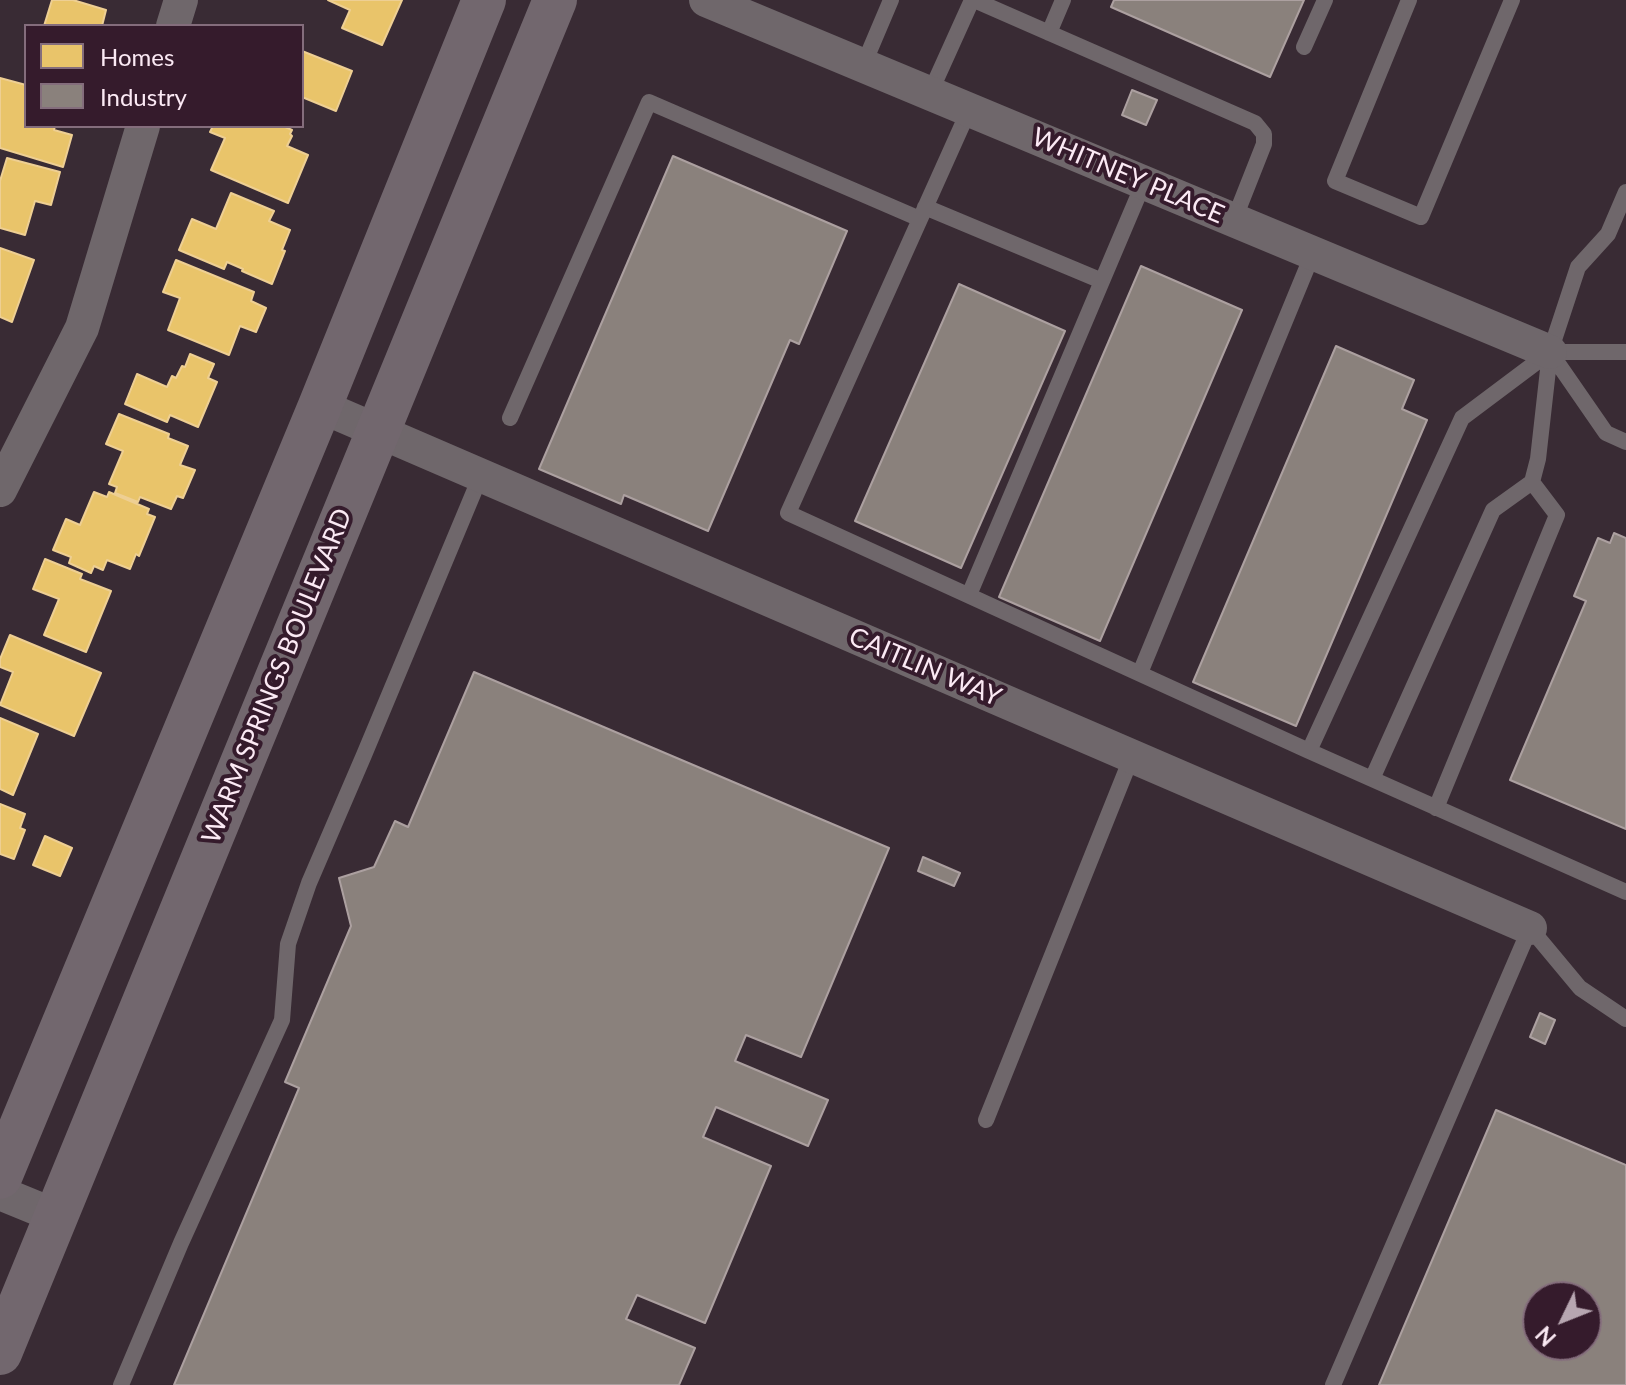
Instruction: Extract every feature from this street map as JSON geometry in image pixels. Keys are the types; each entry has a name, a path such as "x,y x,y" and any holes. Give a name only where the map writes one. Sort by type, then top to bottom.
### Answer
{"main road":[{"path":"0,1177 320,406 484,0"},
{"name":"WARM SPRINGS BOULEVARD","path":"0,1353 555,0"}],"street":[{"path":"174,24 181,0"},
{"name":"WHITNEY PLACE","path":"706,0 1550,352"},
{"path":"0,490 82,328 142,128"},
{"name":"CAITLIN WAY","path":"320,406 1530,928"},
{"path":"0,1193 56,1216"}],"lane":[{"path":"863,66 891,0"},
{"path":"930,93 973,0 1255,123 1264,134 1264,144 1234,220"},
{"path":"1049,33 1063,0"},
{"path":"1304,47 1325,0"},
{"path":"1409,0 1335,181 1421,217 1512,0"},
{"path":"510,418 649,102 922,213 1102,281"},
{"path":"969,110 788,513 1626,892"},
{"path":"969,595 1144,182"},
{"path":"1372,779 1493,510 1532,482 1538,459 1550,352 1578,267 1608,234 1626,192"},
{"path":"1140,673 1313,253"},
{"path":"1550,352 1606,433 1626,442"},
{"path":"1309,751 1462,418 1550,352 1626,352"},
{"path":"121,1385 181,1243 282,1020 288,944 309,883 481,475"},
{"path":"1436,808 1557,515 1532,482"},
{"path":"986,1120 1132,756"},
{"path":"1333,1385 1530,928 1580,988 1626,1019"}],"building: Homes":[{"path":"52,0 73,0 106,10 102,24 45,24"},
{"path":"328,0 402,0 382,45 342,28 350,10"},
{"path":"304,52 352,71 336,111 304,98"},
{"path":"0,78 24,84 24,128 54,128 72,135 63,167 0,148"},
{"path":"212,128 292,130 287,146 308,155 288,203 211,170 225,138 210,132"},
{"path":"7,158 60,172 51,205 35,201 25,235 0,228 0,181"},
{"path":"231,193 274,211 269,221 290,230 272,284 227,262 224,269 179,250 192,219 216,229"},
{"path":"0,248 34,260 12,322 0,317"},
{"path":"176,260 254,292 251,301 266,308 256,332 240,326 229,355 168,330 180,298 163,292"},
{"path":"190,354 214,364 208,378 217,382 198,427 170,415 167,422 125,404 137,374 167,387 172,376 176,378 182,366 185,367"},
{"path":"119,414 169,434 168,438 188,446 180,465 195,470 183,498 177,496 171,509 140,497 138,502 115,493 117,487 109,484 123,451 106,444"},
{"path":"94,492 107,497 109,492 149,509 147,514 155,517 139,556 136,554 130,569 107,560 103,570 94,566 91,573 69,563 71,557 53,550 66,519 80,525"},
{"path":"45,559 82,574 80,579 111,591 86,652 44,635 59,599 33,589"},
{"path":"10,635 101,673 74,736 0,705 13,672 0,667"},
{"path":"0,718 38,734 13,795 0,789"},
{"path":"0,804 25,814 20,828 25,830 14,859 0,854"},
{"path":"45,836 72,848 60,876 33,865"}],"building: Industry":[{"path":"1114,0 1304,0 1270,77 1111,7"},
{"path":"1132,90 1157,100 1146,125 1122,115"},
{"path":"673,156 847,231 799,344 790,340 708,531 624,495 621,504 539,469"},
{"path":"1141,266 1242,310 1100,641 999,597"},
{"path":"959,284 1065,331 961,568 855,521"},
{"path":"1336,346 1414,380 1402,409 1427,420 1296,726 1193,682"},
{"path":"1614,533 1626,538 1626,829 1510,780 1586,601 1574,596 1598,538 1610,543"},
{"path":"474,672 889,848 801,1057 746,1035 735,1061 828,1100 808,1146 716,1107 703,1137 771,1166 705,1323 637,1295 626,1319 695,1348 679,1385 174,1385 299,1088 285,1082 351,926 339,878 374,867 395,821 408,827"},
{"path":"923,857 960,873 954,886 918,871"},
{"path":"1540,1013 1555,1020 1545,1044 1530,1037"},
{"path":"1496,1110 1626,1165 1626,1385 1379,1385"}]}
